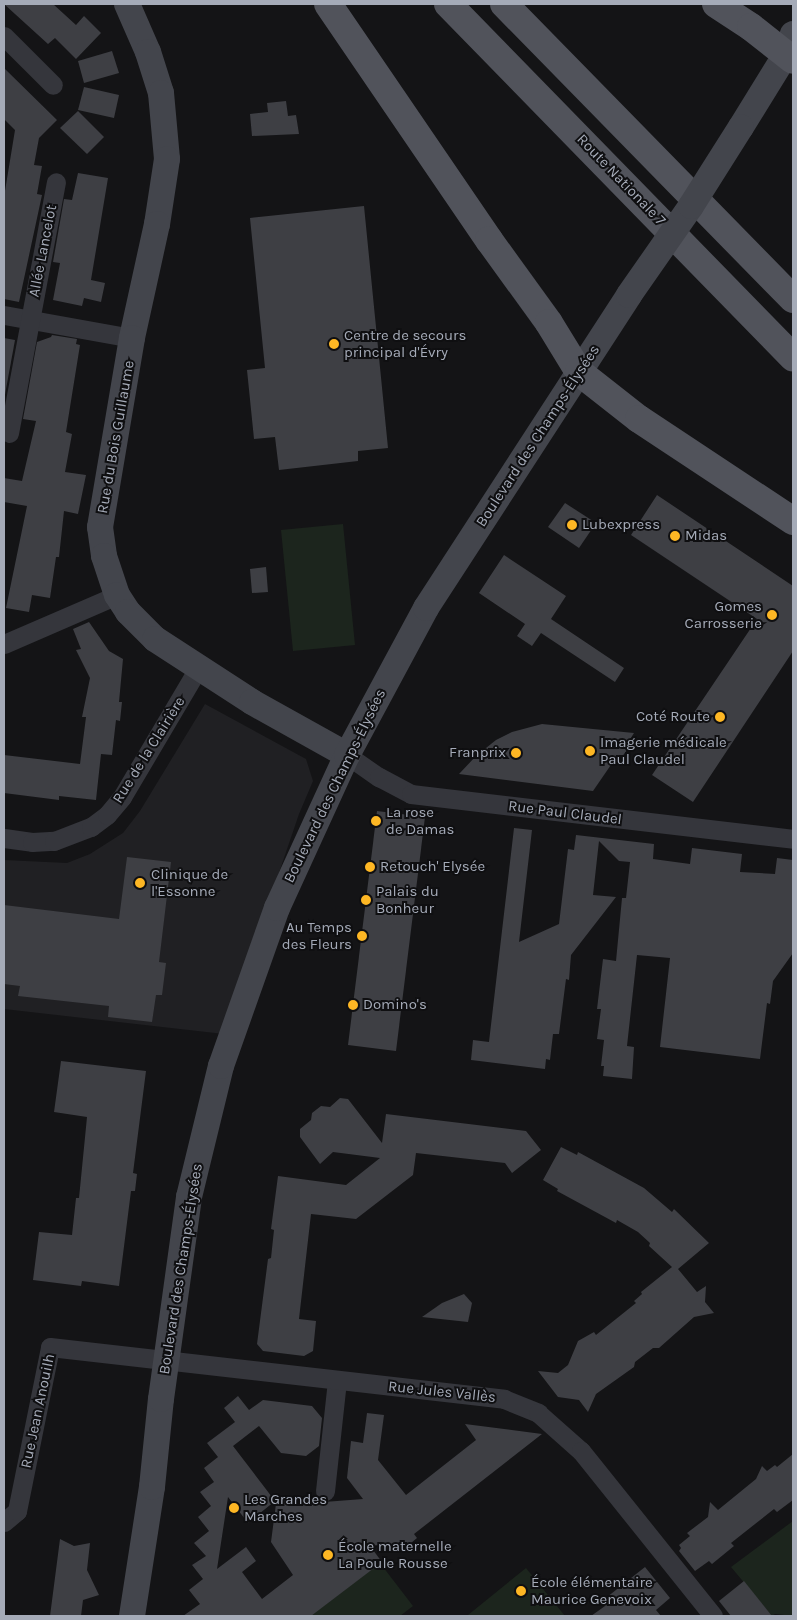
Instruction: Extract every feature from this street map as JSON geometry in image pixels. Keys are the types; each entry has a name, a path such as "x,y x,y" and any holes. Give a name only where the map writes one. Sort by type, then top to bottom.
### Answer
{"main road":[{"name":"Rue du Bois Guillaume","path":"127,4 148,52 161,93 167,159 157,224 132,338 100,527 104,556 117,595 128,612 156,639 252,702 347,755"},
{"path":"328,4 489,240 549,323 579,372 639,419 793,521"},
{"name":"Route Nationale 7","path":"448,4 793,357"},
{"path":"504,4 793,299"},
{"path":"716,4 792,49"},
{"name":"Boulevard des Champs-Élysées","path":"132,1616 152,1487 166,1359 189,1196 221,1066 277,908 347,755 426,608 629,295 691,206 792,49"}],"street":[{"path":"4,36 53,85"},
{"name":"Allée Lancelot","path":"9,434 56,182"},
{"path":"4,315 132,338"},
{"path":"4,644 117,595"},
{"name":"Rue de la Clairière","path":"4,838 54,841 91,827 107,815 122,797 199,667"},
{"name":"Rue Paul Claudel","path":"347,755 379,777 411,794 793,840"},
{"name":"Rue Jean Anouilh","path":"4,1522 17,1511 50,1347 166,1359"},
{"name":"Rue Jules Vallès","path":"166,1359 337,1381 504,1399 538,1413 580,1451 713,1616"},
{"path":"325,1491 337,1381"}],"shaded area":[{"path":"343,524 355,645 293,651 281,530"},
{"name":"Clinique de l'Essonne","path":"205,704 306,759 313,781 299,814 224,1034 4,1009 4,860 67,863 90,854 123,833 140,811"},
{"path":"793,1521 793,1616 775,1614 772,1616 731,1567"},
{"path":"380,1563 413,1606 400,1616 301,1616 317,1604 321,1608"},
{"name":"École élémentaire Maurice Genevoix","path":"526,1568 565,1616 468,1615"}],"building":[{"path":"4,4 53,4 76,25 84,16 101,33 76,59 55,38 48,44"},
{"path":"112,51 119,73 84,83 78,61"},
{"path":"4,68 57,120 39,138 34,165 42,166 37,194 42,195 19,302 4,299 4,197 15,130 4,119"},
{"path":"84,87 119,95 114,118 78,110"},
{"path":"286,101 288,116 296,115 299,134 252,136 250,114 268,112 267,103"},
{"path":"78,111 104,137 87,154 60,128"},
{"path":"78,173 108,178 91,280 105,283 101,302 84,298 82,306 53,300 60,263 53,262 64,199 72,200"},
{"path":"364,206 388,448 358,451 358,461 279,470 275,437 254,439 247,370 265,368 250,218"},
{"path":"52,335 77,339 76,344 80,345 66,432 72,434 65,472 86,475 78,514 64,511 59,557 56,557 50,598 32,595 29,612 6,608 27,506 4,502 4,478 22,481 36,421 23,419 37,342"},
{"path":"4,338 15,340 4,400"},
{"path":"657,495 793,586 793,651 693,802 652,775 757,619 631,535"},
{"name":"Lubexpress","path":"565,503 596,523 579,548 548,527"},
{"path":"504,555 566,596 551,619 624,668 615,682 541,633 532,646 517,636 525,624 479,593"},
{"path":"266,567 268,592 252,593 250,569"},
{"path":"89,622 109,651 123,659 119,702 122,702 120,721 116,720 112,755 101,754 96,800 59,796 59,800 4,793 4,755 80,764 86,717 82,717 90,678 76,650 81,649 73,629"},
{"path":"542,724 634,733 629,741 632,743 619,761 615,759 593,791 459,774 476,756 496,740 512,732"},
{"path":"377,811 425,817 396,1051 348,1045"},
{"path":"514,828 532,830 519,942 559,924 568,849 574,850 576,835 654,844 653,859 690,864 692,848 742,854 740,872 775,874 777,858 793,860 793,953 773,981 770,1004 767,1003 760,1059 660,1047 670,958 637,955 627,1046 634,1047 632,1079 603,1076 604,1066 601,1066 604,1040 597,1039 601,1009 597,1009 603,959 616,961 622,898 626,898 630,862 619,861 599,841 593,895 616,897 571,955 569,980 566,979 559,1034 553,1034 550,1060 546,1059 545,1069 471,1060 473,1040 489,1042"},
{"path":"127,857 171,862 159,962 166,963 162,995 156,995 152,1022 108,1017 109,1006 18,996 20,986 4,984 4,905 119,919"},
{"path":"61,1061 146,1071 133,1173 137,1174 135,1191 131,1191 119,1286 82,1281 81,1286 33,1280 39,1232 72,1235 76,1198 79,1198 87,1117 54,1112"},
{"path":"340,1098 348,1099 382,1143 386,1114 526,1131 541,1150 512,1173 505,1163 416,1153 413,1175 356,1219 311,1214 299,1319 316,1321 313,1351 304,1356 263,1351 257,1344 268,1259 271,1258 274,1230 271,1229 278,1176 346,1185 380,1158 333,1152 320,1164 300,1137 300,1129 311,1120 312,1113 321,1106 330,1107"},
{"path":"561,1147 577,1155 578,1152 644,1188 672,1212 674,1209 709,1243 678,1269 697,1292 706,1286 705,1302 714,1313 694,1317 659,1348 653,1348 635,1362 634,1367 596,1394 588,1412 579,1400 558,1397 538,1371 558,1373 568,1365 578,1341 594,1332 596,1335 636,1303 634,1301 642,1294 641,1292 672,1267 649,1246 650,1243 638,1232 617,1220 616,1223 557,1191 558,1189 543,1180"},
{"path":"464,1294 472,1303 468,1322 422,1317 442,1303"},
{"path":"238,1396 249,1410 263,1400 312,1406 322,1418 319,1446 306,1456 281,1453 259,1426 233,1446 275,1501 248,1523 228,1497 217,1569 246,1547 256,1561 242,1572 262,1599 293,1575 271,1542 277,1496 324,1502 363,1499 347,1478 351,1441 363,1443 367,1413 384,1415 378,1460 406,1495 476,1440 465,1424 542,1434 414,1534 417,1538 411,1543 404,1546 370,1546 382,1562 311,1616 183,1616 200,1604 189,1590 203,1579 192,1565 206,1556 194,1543 209,1531 198,1517 211,1506 200,1492 214,1482 204,1468 218,1457 207,1443 235,1422 224,1408"},
{"path":"793,1454 793,1500 777,1512 774,1509 731,1543 734,1546 712,1564 709,1561 695,1571 679,1551 681,1548 679,1545 690,1536 687,1533 708,1517 710,1502 718,1510 756,1479 762,1466 767,1471 775,1465 777,1467"},
{"path":"60,1539 74,1546 90,1543 87,1570 99,1595 83,1600 81,1616 50,1616"},
{"path":"645,1567 670,1598 656,1610 661,1616 591,1616 605,1606 602,1601"},
{"path":"744,1581 772,1616 731,1616 719,1601"}],"place":[{"name":"Centre de secours principal d'Évry","path":"334,344"},
{"name":"Lubexpress","path":"572,525"},
{"name":"Midas","path":"675,536"},
{"name":"Gomes Carrosserie","path":"772,615"},
{"name":"Coté Route","path":"720,717"},
{"name":"Imagerie médicale Paul Claudel","path":"590,751"},
{"name":"Franprix","path":"516,753"},
{"name":"La rose de Damas","path":"376,821"},
{"name":"Retouch' Elysée","path":"370,867"},
{"name":"Clinique de l'Essonne","path":"140,883"},
{"name":"Palais du Bonheur","path":"366,900"},
{"name":"Au Temps des Fleurs","path":"362,936"},
{"name":"Domino's","path":"353,1005"},
{"name":"Les Grandes Marches","path":"234,1508"},
{"name":"École maternelle La Poule Rousse","path":"328,1555"},
{"name":"École élémentaire Maurice Genevoix","path":"521,1591"}]}
